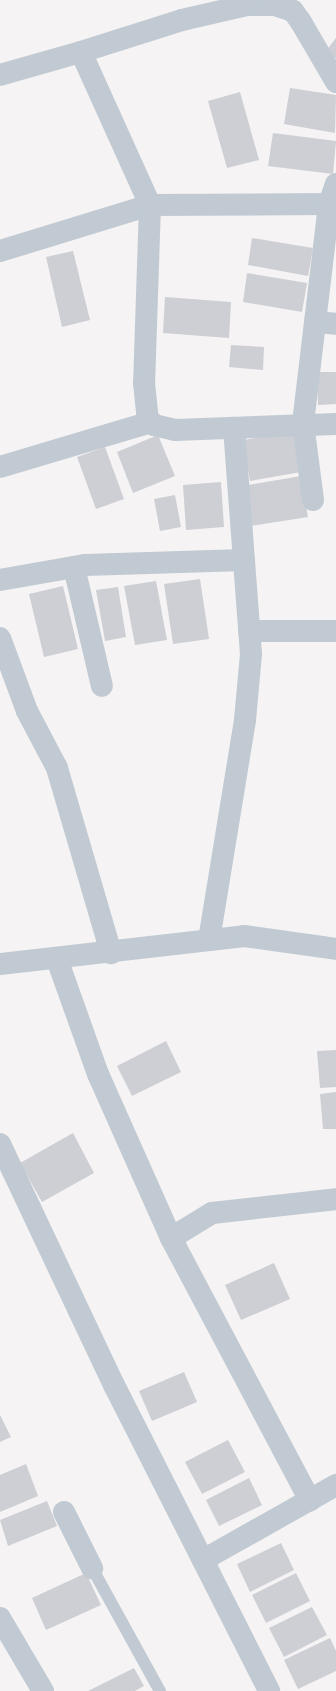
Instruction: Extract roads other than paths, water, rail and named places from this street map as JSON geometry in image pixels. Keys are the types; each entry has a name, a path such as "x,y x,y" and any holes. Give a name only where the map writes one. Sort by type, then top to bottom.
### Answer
{"street":[{"path":"0,75 82,52 236,3 275,5 293,11 336,82"},
{"path":"82,52 150,206 144,382 151,422"},
{"path":"0,251 150,206 333,194 325,323 303,423 312,500"},
{"path":"0,467 151,422 175,430 234,428 303,423 336,424"},
{"path":"209,940 245,720 252,654 234,428"},
{"path":"0,580 74,568 244,560"},
{"path":"74,568 102,686"},
{"path":"249,631 336,631"},
{"path":"0,638 27,711 57,768 111,953"},
{"path":"0,964 57,959 209,940 256,936 336,949"},
{"path":"57,959 98,1074 171,1238 310,1500"},
{"path":"0,1144 114,1385 269,1691"},
{"path":"171,1238 212,1213 336,1199"},
{"path":"203,1560 336,1485"},
{"path":"64,1512 92,1568"},
{"path":"0,1618 43,1691"}],"lane":[{"path":"92,1568 160,1691"}]}
